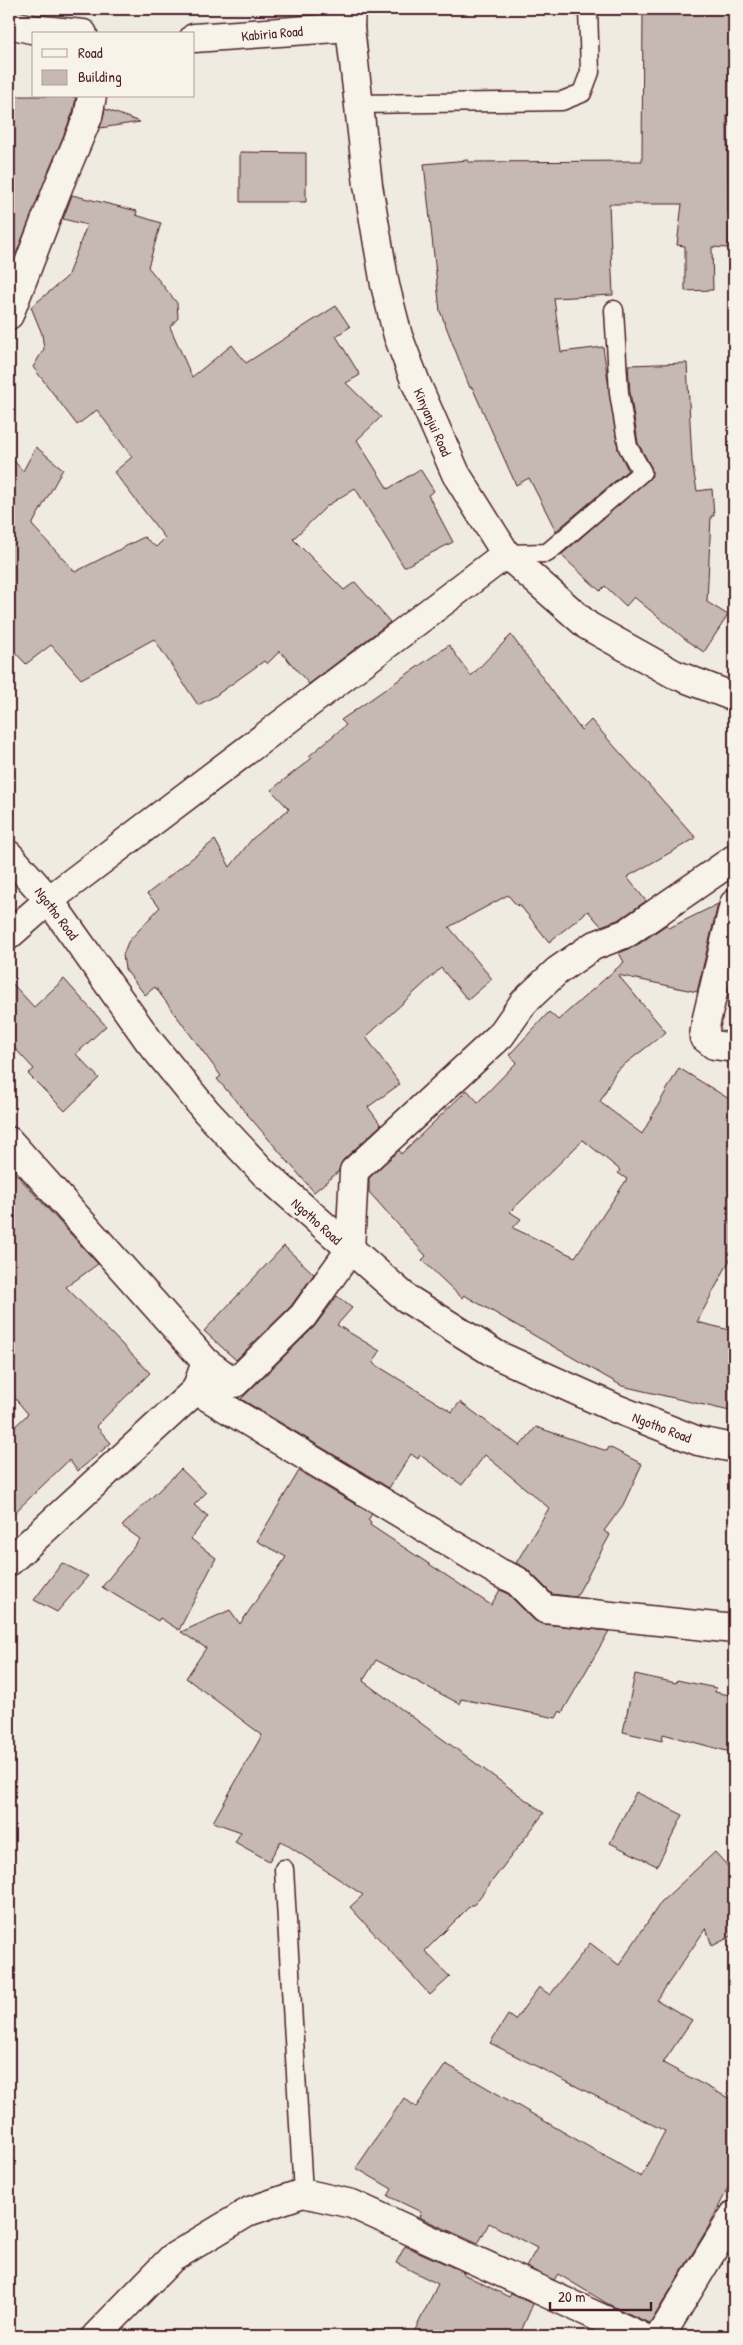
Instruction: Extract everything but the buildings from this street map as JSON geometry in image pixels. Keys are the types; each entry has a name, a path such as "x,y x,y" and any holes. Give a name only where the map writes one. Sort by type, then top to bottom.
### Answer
{"street":[{"name":"Kinyanjui Road","path":"351,18 370,194 386,286 398,336 416,383 456,474 506,554 588,626 674,674 734,697"},
{"name":"Kabiria Road","path":"195,38 351,18"},
{"path":"9,24 31,29 62,32"},
{"path":"9,315 58,185 88,117 92,98"},
{"path":"9,936 49,900 506,554"},
{"name":"Ngotho Road","path":"9,855 49,900 149,1041 206,1111 264,1173 406,1298 497,1355 617,1409 698,1441 734,1448"},
{"path":"9,1141 206,1362 235,1383 303,1316 350,1250 354,1171 495,1040 524,1002 558,971 593,946 626,933 734,859"},
{"path":"734,904 704,1037 714,1045 734,1048"},
{"path":"10,1561 196,1390 206,1362"},
{"path":"196,1390 483,1564 516,1580 545,1609 734,1629"},
{"path":"96,2336 172,2258 250,2211 303,2193 352,2204 640,2336"},
{"path":"658,2336 664,2332 734,2215"}],"lane":[{"path":"359,104 562,101 582,94 590,72 588,9"},
{"path":"506,554 546,554 642,472 628,447 619,393 614,310"},
{"path":"284,1869 303,2193"}]}
